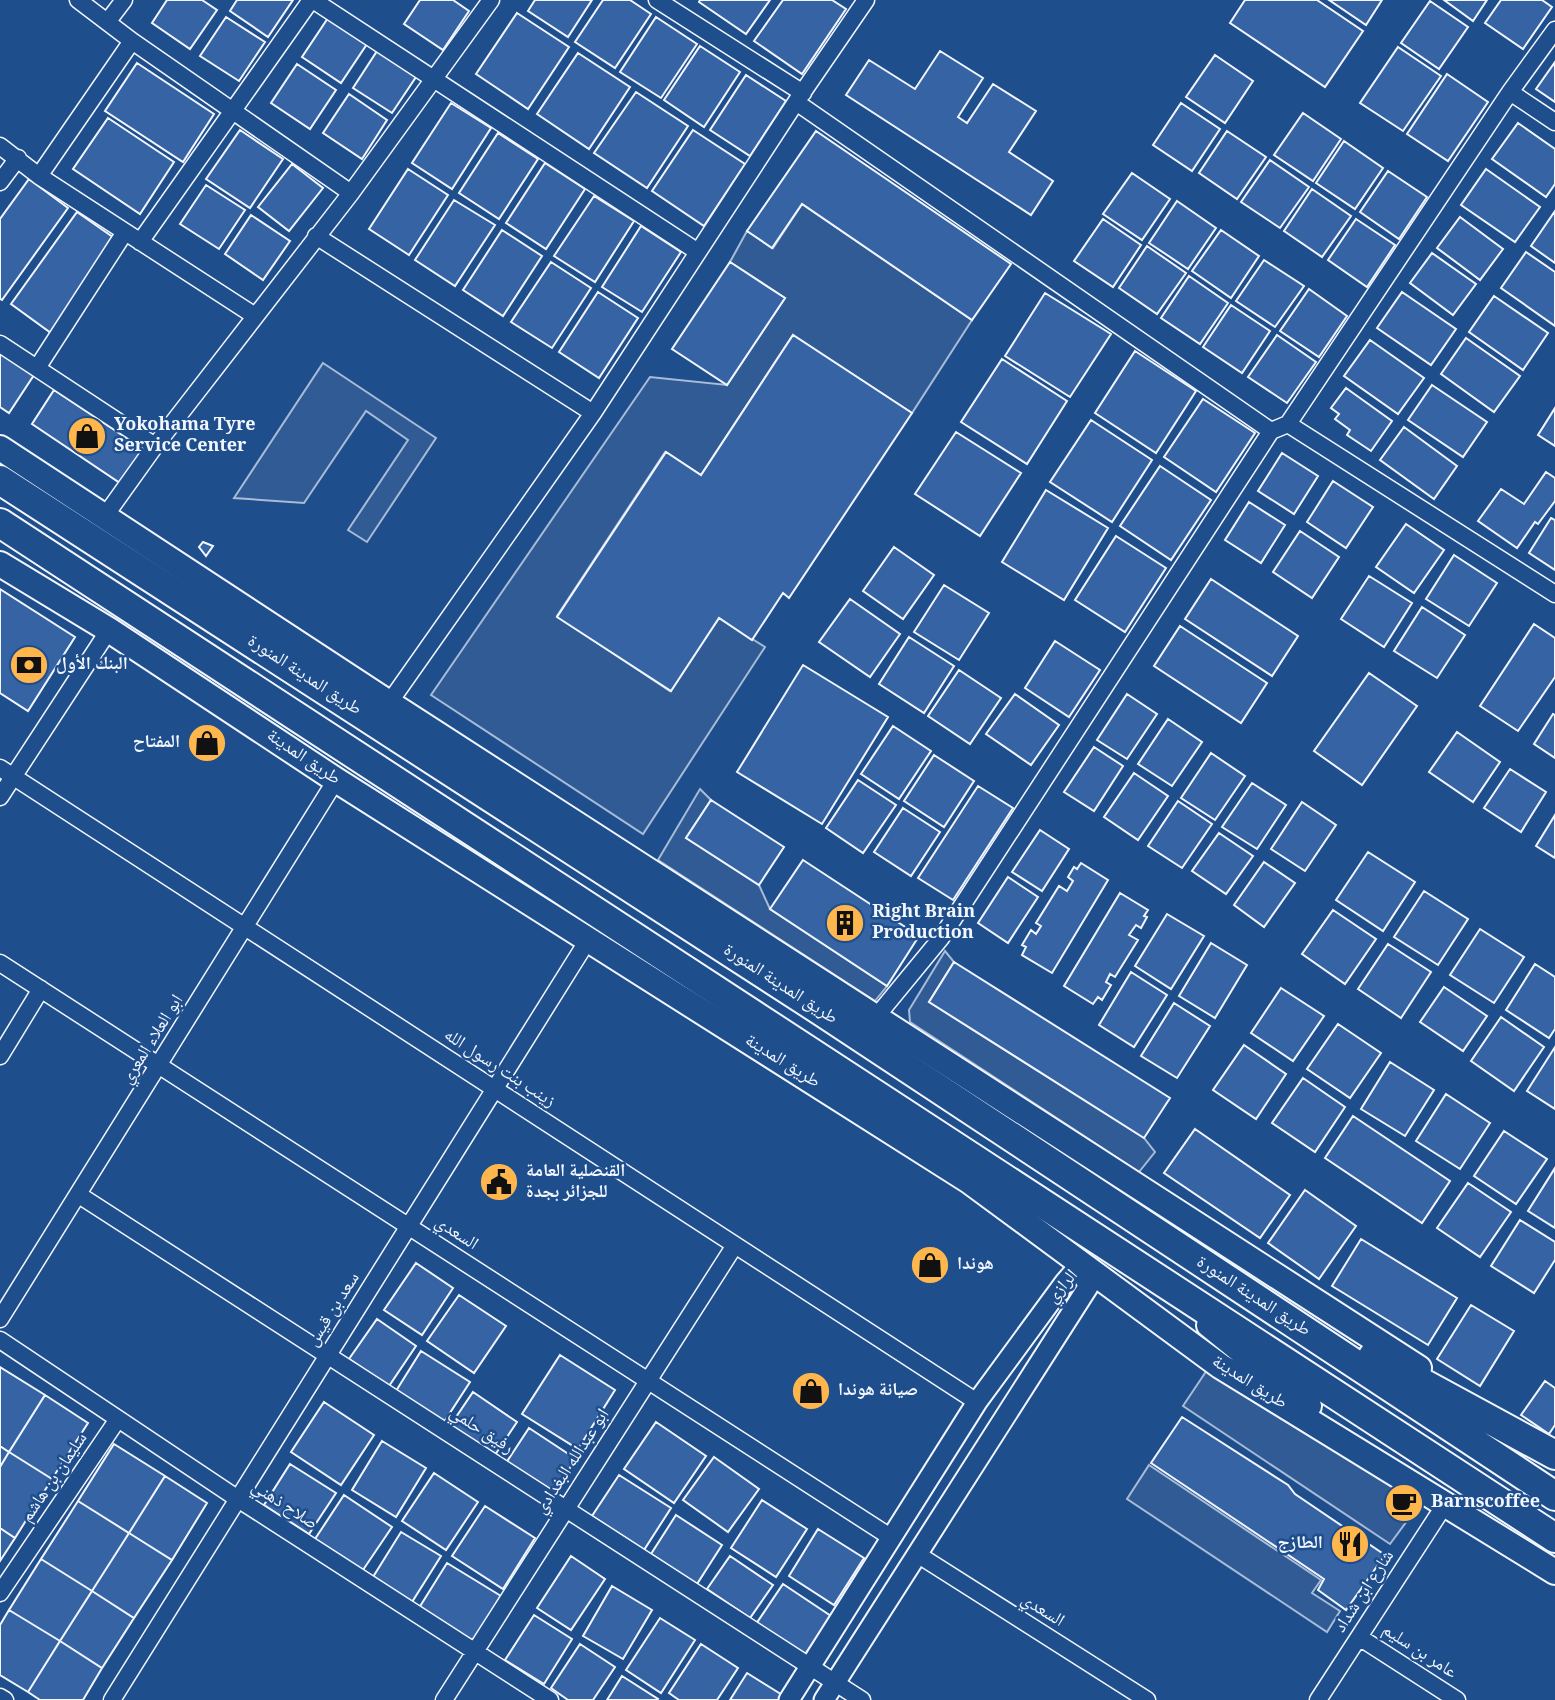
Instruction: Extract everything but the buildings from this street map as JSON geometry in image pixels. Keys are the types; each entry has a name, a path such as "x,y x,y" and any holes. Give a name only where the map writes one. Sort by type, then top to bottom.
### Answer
{"highway":[{"name":"طريق المدينة المنورة","path":"0,480 821,1011 1555,1496"},
{"path":"0,523 1555,1538"},
{"path":"1169,1242 1555,1455"}],"main road":[{"path":"0,448 389,703 1555,1455"},
{"name":"طريق المدينة","path":"0,564 109,630 336,780 968,1181 1220,1366 1555,1573"},
{"path":"303,757 536,874"},
{"path":"499,773 821,1011"},
{"path":"1138,1267 1390,1471"}],"street":[{"path":"78,0 132,41 351,192"},
{"path":"108,21 124,0"},
{"path":"140,242 312,0 698,252"},
{"path":"105,516 155,446 351,192 491,0"},
{"path":"657,0 800,97 1271,431"},
{"path":"389,703 593,413 866,0"},
{"path":"876,1017 940,938 1271,431 1288,424 1555,30"},
{"path":"39,176 132,41"},
{"path":"1510,93 1555,122"},
{"path":"0,146 39,176 255,316"},
{"path":"0,182 18,158"},
{"path":"37,368 125,232"},
{"path":"316,236 593,413"},
{"path":"0,344 155,446"},
{"path":"1288,424 1555,594"},
{"path":"0,797 7,772 109,630"},
{"name":"زينب بنت رسول الله","path":"7,772 977,1402"},
{"name":"ابو العلاء المعري","path":"0,1319 336,780"},
{"name":"سعد بن قيس","path":"112,1700 588,940"},
{"name":"السعدي","path":"0,962 892,1538"},
{"path":"0,1056 41,989"},
{"name":"رفيق حلمي","path":"79,1195 862,1700"},
{"name":"ابو عبدالله البغدادي","path":"444,1700 735,1245"},
{"name":"الرازي","path":"789,1700 977,1402 1080,1265 1088,1287 824,1700"},
{"name":"صلاح ذهني","path":"0,1340 238,1499 550,1700"},
{"name":"سليمان بن هاشم","path":"0,1593 118,1419"},
{"path":"932,1473 959,1488"},
{"name":"شارع ابن شداد","path":"1318,1700 1444,1506"},
{"name":"السعدي","path":"917,1554 1147,1700"},
{"name":"عامر بن سليم","path":"1359,1637 1457,1700"},
{"path":"0,1697 5,1700"}],"shaded area":[{"path":"802,204 972,320 912,413 793,335 701,475 665,452 557,616 670,691 719,618 765,647 643,834 431,695 650,377 727,385 785,298 730,262 747,231 773,248"},
{"path":"323,363 436,438 367,542 348,530 408,440 366,411 304,503 234,498"},
{"path":"700,789 711,800 686,838 759,885 770,909 887,986 875,1001 658,860"},
{"path":"945,951 954,962 929,1002 1144,1138 1155,1152 1139,1172 910,1022 909,1010"},
{"path":"1209,1367 1421,1502 1390,1544 1183,1406"},
{"path":"1149,1465 1321,1580 1312,1593 1340,1611 1327,1632 1127,1499"}],"place":[{"name":"Yokohama Tyre Service Center","path":"87,436"},
{"name":"البنك الأول","path":"29,665"},
{"name":"المفتاح","path":"207,743"},
{"name":"Right Brain Production","path":"845,923"},
{"name":"القنصلية العامة للجزائر بجدة","path":"499,1182"},
{"name":"هوندا","path":"930,1265"},
{"name":"صيانة هوندا","path":"811,1391"},
{"name":"Barnscoffee","path":"1404,1503"},
{"name":"الطازج","path":"1350,1544"}]}
